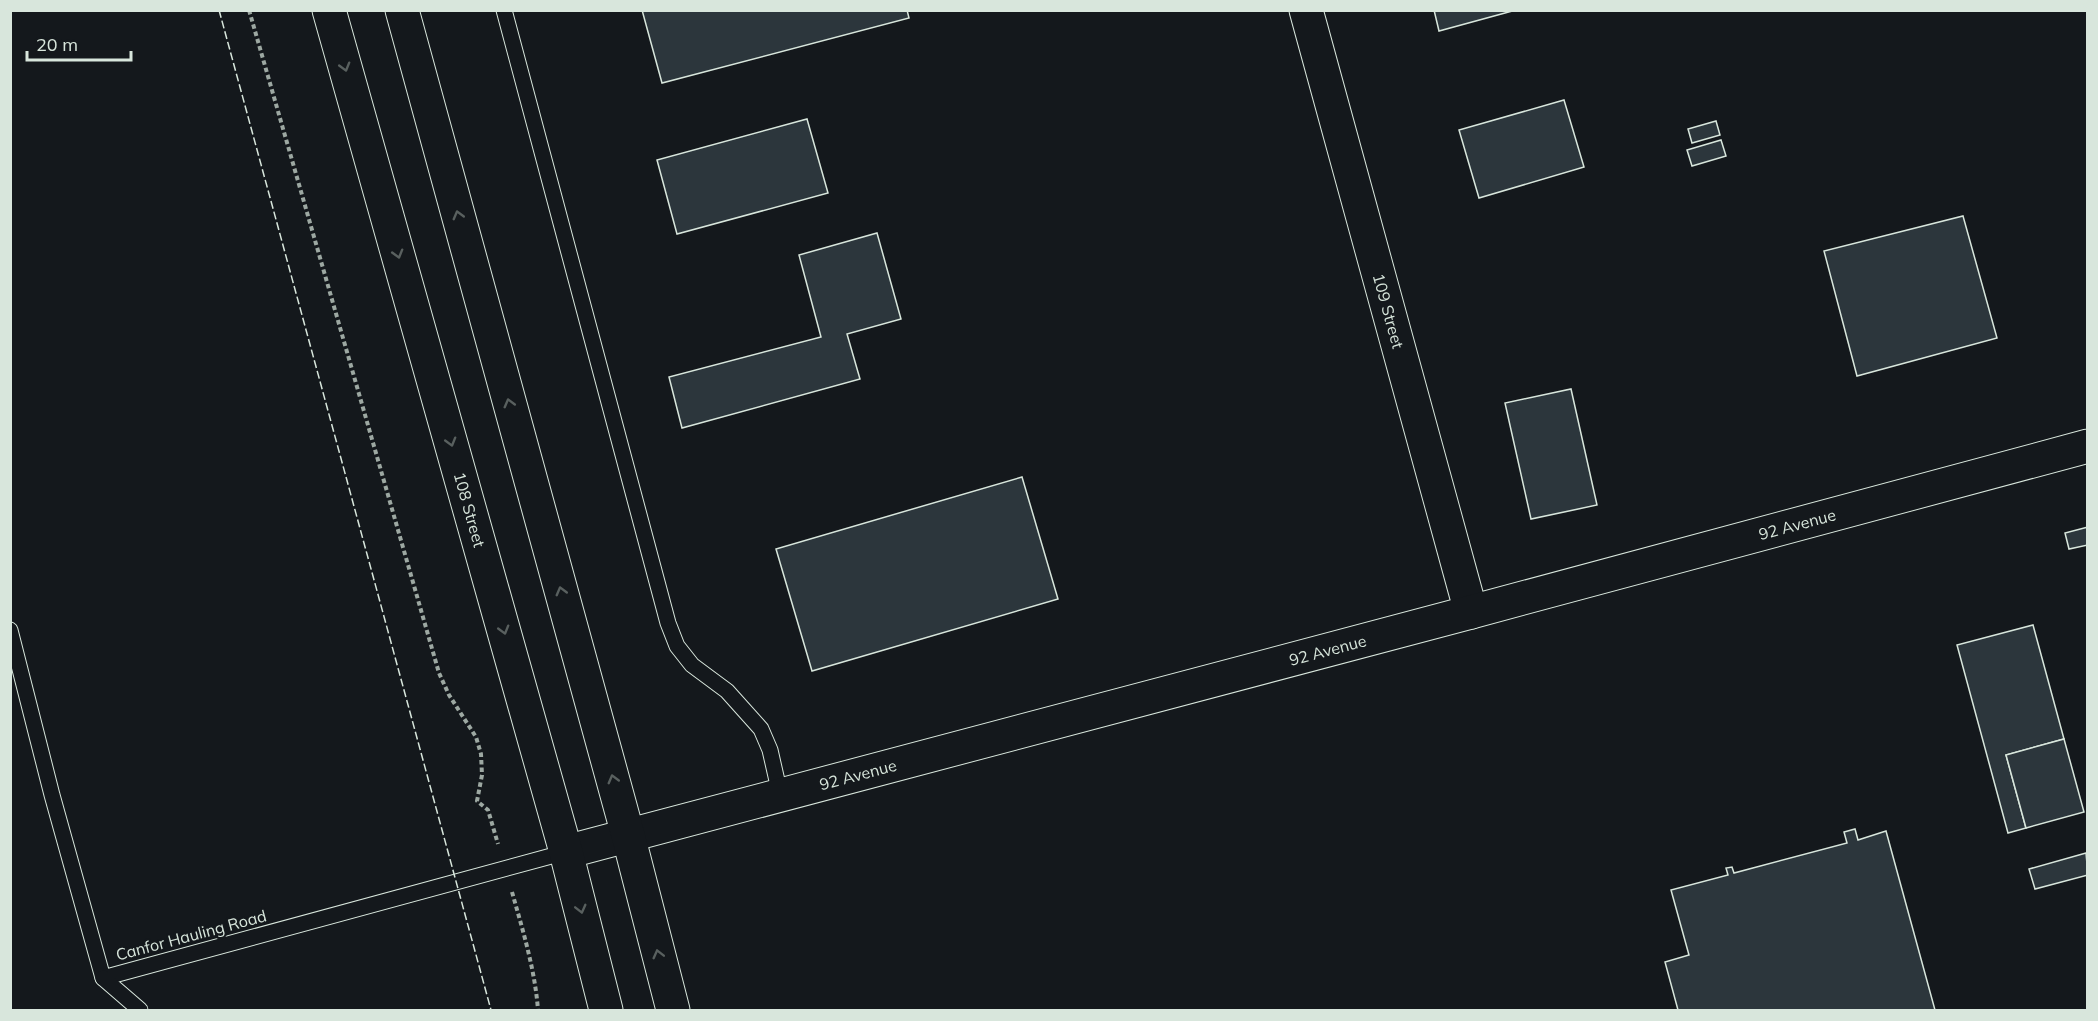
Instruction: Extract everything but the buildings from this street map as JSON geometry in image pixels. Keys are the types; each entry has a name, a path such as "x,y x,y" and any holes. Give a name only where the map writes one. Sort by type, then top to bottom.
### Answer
{"street":[{"name":"108 Street","path":"329,10 566,852 606,1011"},
{"path":"402,10 628,835 673,1011"},
{"name":"109 Street","path":"1305,10 1471,612"},
{"name":"92 Avenue","path":"566,852 2088,446"}],"lane":[{"path":"504,10 668,623 677,646 692,665 727,691 761,729 770,750 780,795"},
{"name":"Canfor Hauling Road","path":"10,630 52,795 103,978 566,852"},
{"path":"103,978 140,1011"}],"path":[{"path":"249,10 439,673 449,695 476,737 481,754 482,775 477,801 488,810 505,868 533,970 538,1011"}],"fence":[{"path":"219,10 491,1010"}]}
